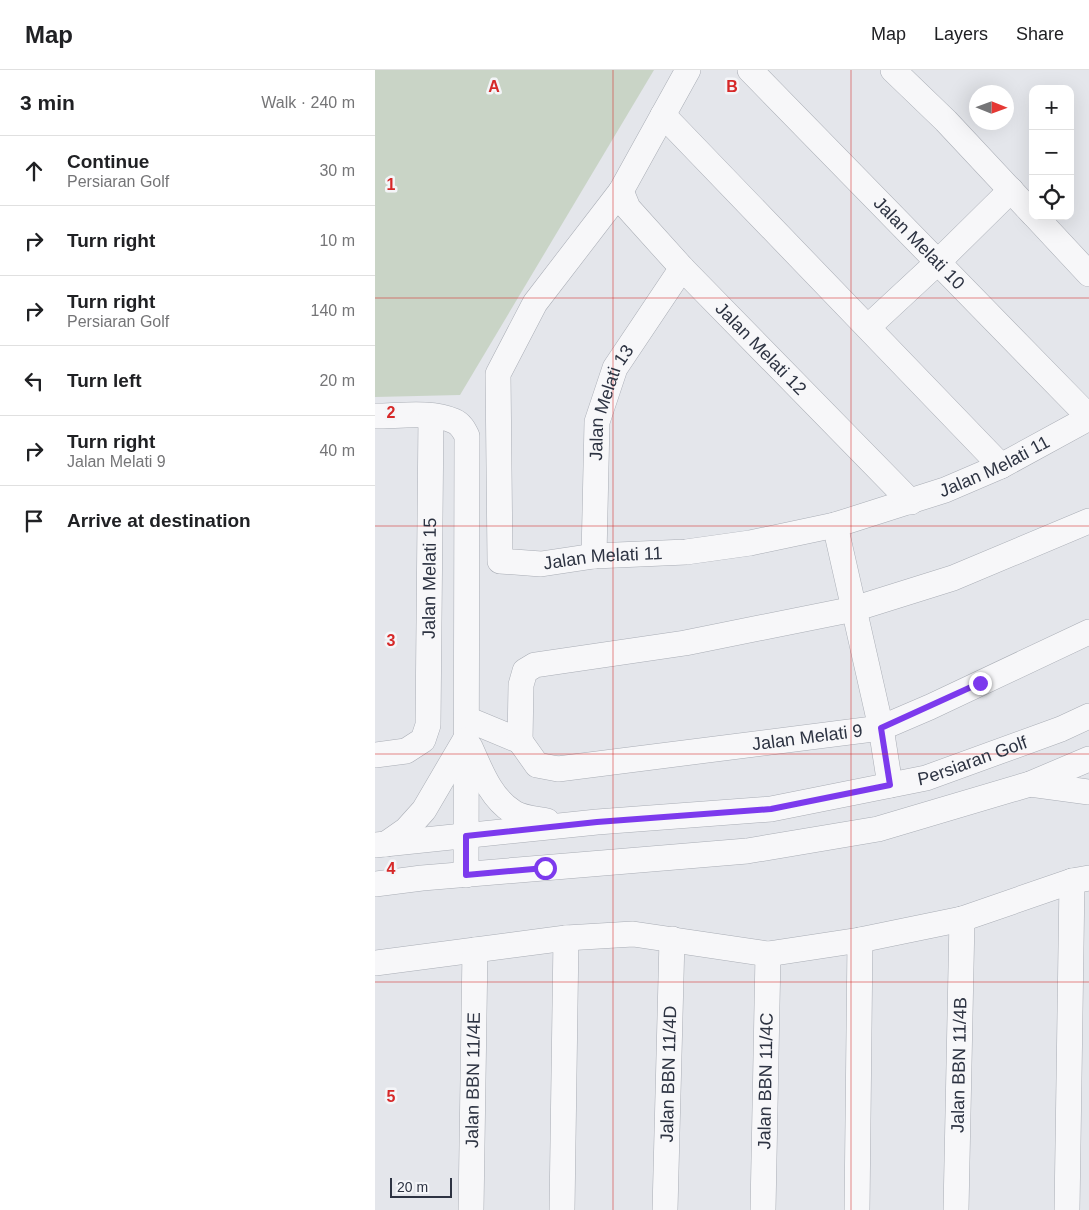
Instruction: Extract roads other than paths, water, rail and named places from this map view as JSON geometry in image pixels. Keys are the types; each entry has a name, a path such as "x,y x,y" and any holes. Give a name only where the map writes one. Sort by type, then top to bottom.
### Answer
{"street":[{"path":"621,191 688,70"},
{"name":"Jalan Melati 10","path":"750,70 1089,418"},
{"path":"893,70 946,121 1029,210"},
{"path":"663,115 1001,466"},
{"path":"868,328 1011,190"},
{"name":"Jalan Melati 12","path":"621,191 628,208 682,268 911,502"},
{"name":"Jalan Melati 11","path":"621,191 535,303 497,374 501,561 541,564 594,556 686,552 750,542 835,525 945,490 1001,466 1089,418"},
{"path":"1039,220 1089,274"},
{"name":"Jalan Melati 13","path":"594,556 597,422 615,368 682,268"},
{"path":"375,416 431,416 455,421 462,427 467,436 466,875"},
{"name":"Jalan Melati 15","path":"375,755 406,751 423,740 429,725 431,416"},
{"path":"467,728 520,741 521,685 525,671 535,665 685,643 855,609 953,578 1089,521"},
{"path":"835,525 881,728 890,785"},
{"path":"429,585 466,587"},
{"name":"Jalan Melati 9","path":"520,741 537,765 558,770 881,728 1089,632"},
{"name":"Persiaran Golf","path":"380,844 563,826 771,809 926,778 1061,730 1089,716"},
{"path":"467,728 483,776 493,795 514,813 563,826"},
{"path":"380,844 406,830 424,810 467,728"},
{"name":"Persiaran Golf","path":"375,884 747,851 878,829 1030,784 1089,759"},
{"path":"1030,784 1089,792"},
{"path":"375,963 566,938 633,934 768,954 860,940 962,919 1081,880 1067,1210"},
{"name":"Jalan BBN 11/4B","path":"956,1210 962,919"},
{"path":"562,1210 566,938"},
{"name":"Jalan BBN 11/4D","path":"665,1210 672,939"},
{"path":"857,1210 860,940"},
{"name":"Jalan BBN 11/4E","path":"471,1210 475,950"},
{"name":"Jalan BBN 11/4C","path":"763,1210 768,954"}]}
